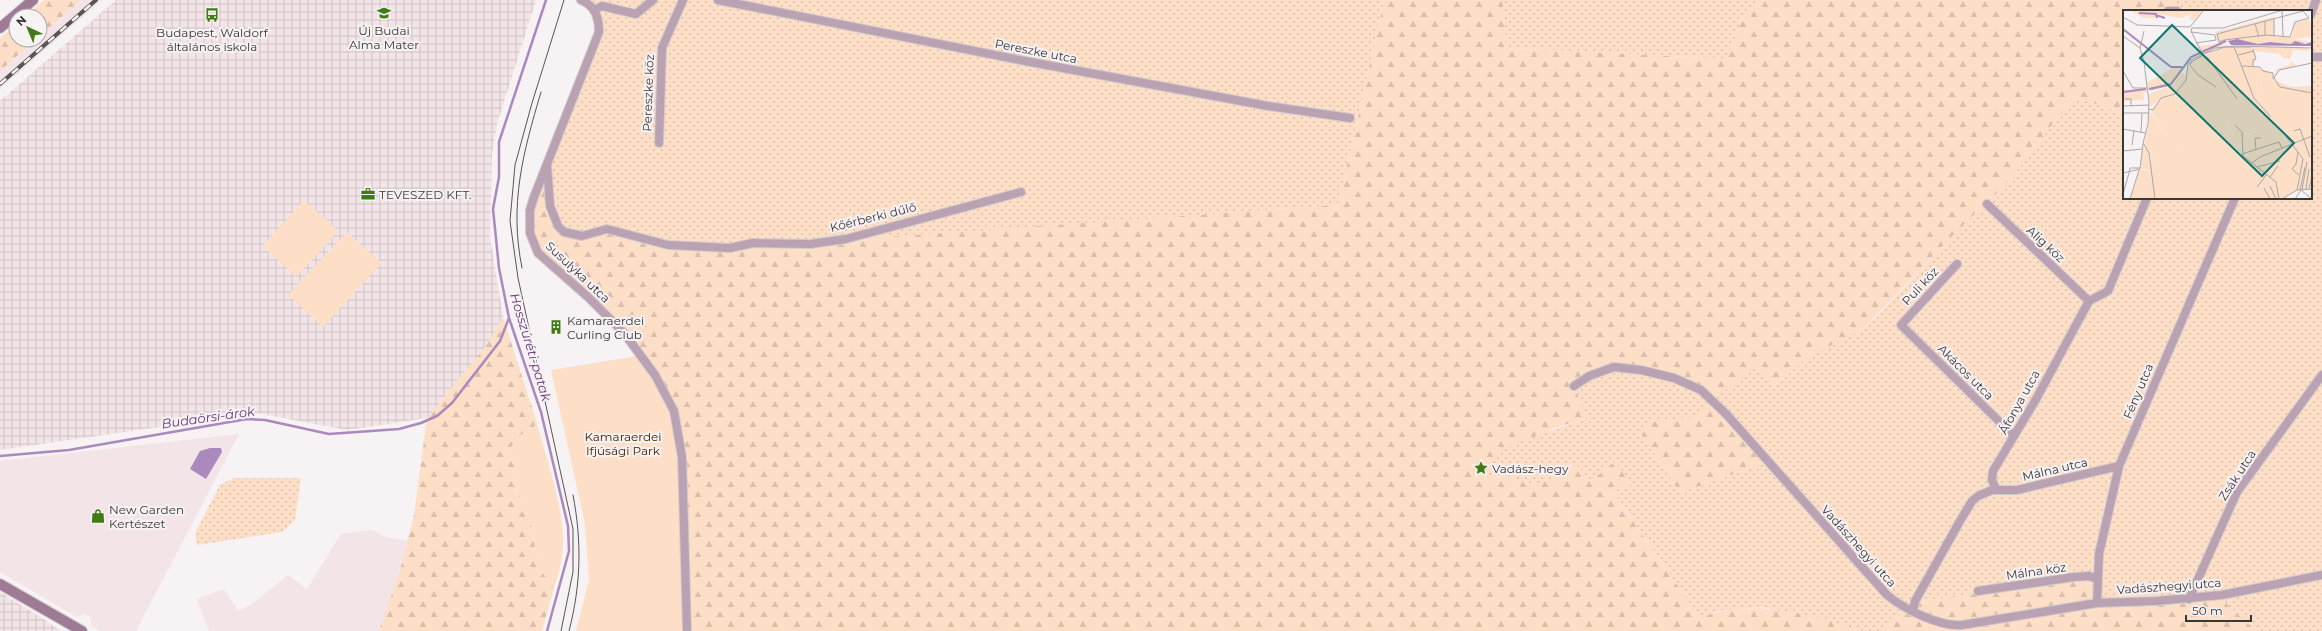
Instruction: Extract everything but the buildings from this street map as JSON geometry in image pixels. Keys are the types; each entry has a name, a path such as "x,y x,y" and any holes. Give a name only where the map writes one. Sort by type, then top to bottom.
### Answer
{"street":[{"path":"0,28 33,0"},
{"path":"581,0 594,10 602,6 636,14 653,0"},
{"name":"Pereszke köz","path":"659,143 662,48 683,0"},
{"name":"Pereszke utca","path":"718,0 1025,61 1268,106 1350,118"},
{"path":"2312,11 2316,0"},
{"name":"Susulyka utca","path":"594,10 599,24 597,40 546,165 530,210 530,233 534,245 544,260 588,297 624,334 655,375 674,411 682,457 687,631"},
{"path":"2312,58 2322,57"},
{"name":"Kőérberki dűlő","path":"546,165 550,206 558,226 564,232 582,236 608,229 668,245 730,248 753,243 810,244 846,239 1022,192"},
{"path":"2089,301 2108,291 2147,199"},
{"name":"Fény utca","path":"2097,603 2099,554 2119,466 2235,199"},
{"name":"Alig köz","path":"1987,204 2089,301"},
{"name":"Puli köz","path":"1901,325 1957,264"},
{"name":"Áfonya utca","path":"1996,489 1992,480 1993,472 2089,301"},
{"name":"Akácos utca","path":"1901,325 2014,436"},
{"name":"Vadászhegyi utca","path":"1574,386 1602,370 1625,367 1674,378 1701,390 1764,456 1880,588 1894,600 1913,611 1946,625 1953,626 2097,603 2189,599 2322,576"},
{"name":"Zsák utca","path":"2189,599 2237,492 2322,375"},
{"name":"Málna utca","path":"1996,489 2017,490 2119,466"},
{"path":"1913,611 1915,601 1972,501 1985,492 1996,489"},
{"name":"Málna köz","path":"1978,592 2074,577 2089,576 2097,579"},
{"path":"0,584 82,631"}],"shaded area":[{"path":"81,0 102,0 48,47 48,29"},
{"path":"116,0 536,0 497,124 492,153 490,236 503,317 486,346 427,418 347,430 256,413 0,450 0,101"},
{"path":"26,48 47,48 0,89 0,71"},
{"name":"New Garden Kertészet","path":"239,434 136,631 100,631 91,626 91,618 85,614 77,617 0,572 0,461"},
{"path":"210,448 221,448 222,452 206,479 190,469 200,451"},
{"path":"372,530 386,537 407,541 400,570 379,631 209,631 197,599 224,589 238,611 252,604 288,575 307,589 341,534"},
{"path":"0,592 45,620 61,631 0,631"}],"green space":[{"path":"44,0 81,0 48,29 48,8 35,8"},
{"path":"582,0 1384,0 1338,205 730,248 668,245 608,229 589,234 564,232 550,206 548,171 597,40 597,17"},
{"path":"1384,0 1503,0 1507,48 1727,59 1744,12 1763,0 2175,0 2176,10 2123,10 2123,115 2077,97 2058,117 2010,180 1955,233 1863,329 1807,358 1772,387 1720,396 1713,400 1764,462 1680,493 1639,431 1655,420 1692,418 1574,386 1587,418 1552,429 1488,477 1509,476 1529,485 1549,480 1569,465 1576,464 1591,481 1615,461 1632,486 1613,492 1700,618 1720,612 1761,608 1802,614 1862,631 684,631 679,451 671,412 652,376 622,336 543,254 533,232 532,222 532,212 538,193 548,171 597,230 846,239 1338,205"},
{"path":"1503,0 1763,0 1744,12 1727,59 1507,48"},
{"path":"2175,0 2322,0 2322,631 2256,631 2223,600 2193,597 2110,598 2103,596 2086,578 1919,601 1899,613 1885,631 1862,631 1814,617 1762,607 1718,611 1700,618 1613,491 1632,486 1615,461 1591,481 1576,464 1569,465 1550,480 1529,485 1509,476 1488,477 1479,468 1513,444 1587,418 1574,386 1614,367 1690,384 1711,401 1692,418 1655,420 1639,431 1680,493 1764,462 1712,400 1756,368 1773,387 1807,358 1863,329 1882,311 1955,233 2010,180 2058,117 2077,97 2123,115 2123,199 2312,199 2312,10 2176,10"},
{"path":"8,31 8,48 26,48 0,71 0,38"},
{"path":"304,200 338,231 296,277 262,246"},
{"path":"347,232 382,263 323,327 288,295"},
{"path":"503,317 536,420 534,428 520,435 511,447 518,491 532,528 538,567 554,588 542,631 379,631 400,570 414,515 427,418 486,346"},
{"name":"Kamaraerdei Ifjúsági Park","path":"638,356 671,412 679,451 684,631 576,631 589,580 585,524 551,370"},
{"path":"536,420 552,477 562,521 562,555 554,588 538,567 532,528 518,491 511,447 520,435 534,428"},
{"path":"234,478 301,478 295,520 282,532 197,545 195,533 220,485"},
{"path":"2086,578 2103,596 2193,597 2223,600 2256,631 1885,631 1899,613 1919,601"}],"waterway":[{"name":"Hosszúréti-patak","path":"546,0 499,142 499,177 493,209 499,268 509,318 541,412 568,526 569,551 547,631"},
{"name":"Budaörsi-árok","path":"0,456 69,450 247,419 265,420 329,434 399,429 421,423 437,416 452,403 500,341 509,318"}],"tram line":[{"path":"561,631 573,572 573,529 518,278 510,221 515,165 532,103 564,0"},
{"path":"522,268 518,245 517,222 520,179 529,136 541,92"},
{"path":"569,631 576,597 579,563 578,530 573,495"}],"railway":[{"path":"0,84 96,0"}],"place":[{"name":"Új Budai Alma Mater","path":"384,13"},
{"name":"Budapest, Waldorf általános iskola","path":"212,15"},
{"name":"TEVESZED KFT.","path":"368,194"},
{"name":"Kamaraerdei Curling Club","path":"556,327"},
{"name":"Vadász-hegy","path":"1481,468"},
{"name":"New Garden Kertészet","path":"98,516"}]}
